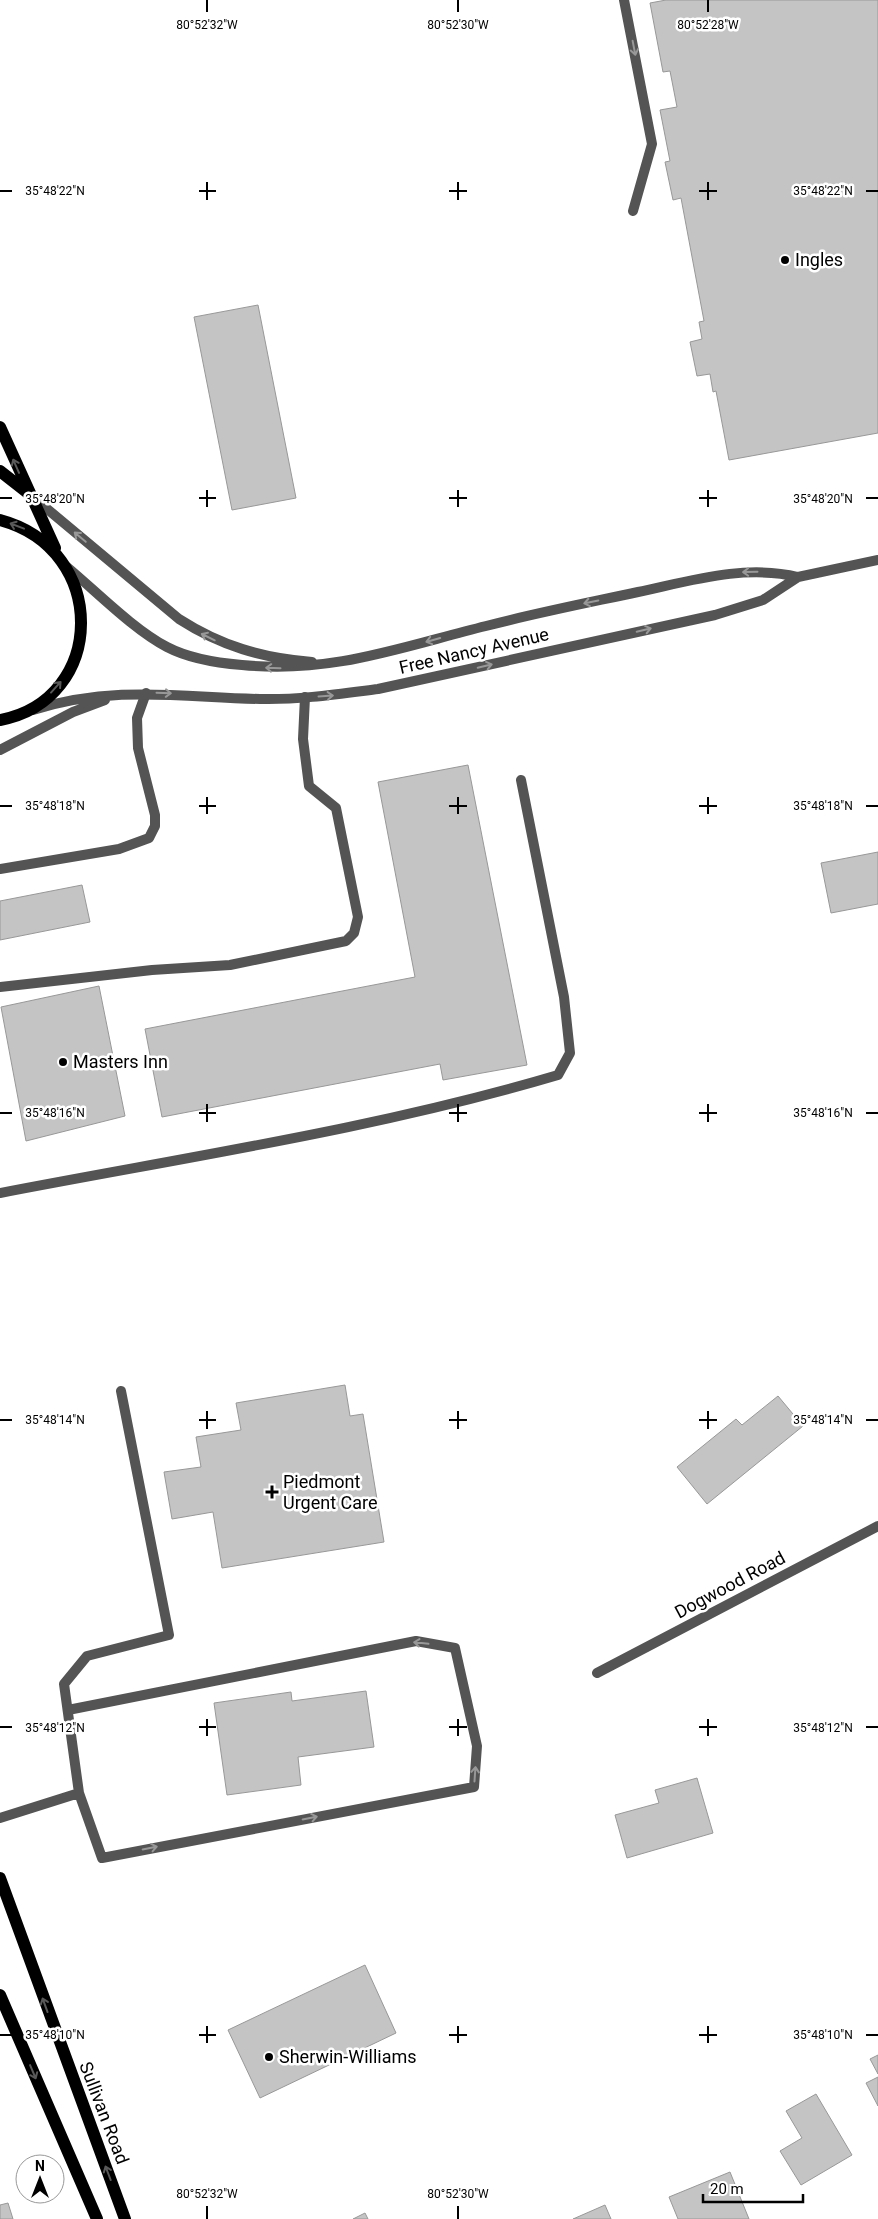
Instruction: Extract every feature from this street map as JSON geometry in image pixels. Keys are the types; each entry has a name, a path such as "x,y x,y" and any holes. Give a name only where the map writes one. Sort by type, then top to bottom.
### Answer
{"main road":[{"path":"0,427 78,592 81,605 81,630 70,667 56,688 36,705 6,718"},
{"path":"0,471 32,496"},
{"path":"0,520 27,530 39,537 63,562"},
{"name":"Sullivan Road","path":"0,1878 125,2219"},
{"path":"0,1995 97,2219"}],"street":[{"path":"624,0 652,144 633,210"},
{"name":"Free Nancy Avenue","path":"32,496 148,594 197,631 220,642 254,652 300,661 341,664"},
{"name":"Free Nancy Avenue","path":"6,718 66,700 146,693 260,699 305,697 398,685 716,615 763,600 798,577 878,560"},
{"name":"Free Nancy Avenue","path":"63,562 150,636 167,647 190,656 232,665 266,667 341,664 514,619 709,576 770,572 798,577"},
{"path":"0,869 118,849 149,838 154,826 155,815 138,748 137,718 146,693"},
{"name":"Free Nancy Avenue","path":"0,750 79,709 111,699 146,693"},
{"path":"0,987 152,970 230,965 346,940 354,933 358,917 336,808 309,786 303,739 305,697"},
{"path":"0,1193 378,1121 491,1095 558,1076 570,1053 564,997 521,780"},
{"path":"68,1710 416,1641 455,1648 477,1746 474,1787 102,1858 79,1793 64,1684 86,1656 169,1635 121,1391"},
{"name":"Dogwood Road","path":"596,1673 878,1526"},
{"path":"0,1818 79,1793"}],"building":[{"name":"Ingles","path":"666,0 878,0 878,433 729,460 716,391 713,392 710,374 697,376 690,342 702,339 699,322 704,321 681,198 673,200 665,162 670,161 660,110 677,107 670,71 663,72 650,3"},
{"path":"258,305 296,498 232,510 194,317"},
{"path":"468,765 527,1065 443,1080 440,1064 162,1117 145,1029 415,977 378,782"},
{"path":"878,852 878,904 831,913 821,863"},
{"path":"82,885 90,922 0,940 0,901"},
{"name":"Masters Inn","path":"99,986 125,1116 26,1141 1,1007"},
{"name":"Piedmont Urgent Care","path":"345,1385 350,1416 363,1414 384,1542 222,1568 213,1512 172,1519 164,1472 201,1467 196,1437 241,1430 236,1403"},
{"path":"778,1396 803,1426 707,1504 677,1467 736,1419 742,1425"},
{"path":"366,1691 374,1747 298,1757 301,1785 227,1795 214,1703 291,1692 292,1701"},
{"path":"697,1778 713,1833 627,1858 615,1815 659,1803 655,1790"},
{"path":"365,1965 396,2033 260,2098 228,2030"},
{"path":"878,2055 878,2074 870,2059"},
{"path":"878,2077 878,2106 866,2083"},
{"path":"816,2094 852,2155 801,2185 780,2151 802,2138 786,2111"},
{"path":"730,2172 749,2219 678,2219 669,2197"},
{"path":"8,2203 13,2219 0,2219 0,2205"},
{"path":"605,2205 611,2219 573,2219"},
{"path":"365,2213 368,2219 353,2219"}],"place":[{"name":"Ingles","path":"785,260"},
{"name":"Masters Inn","path":"63,1062"},
{"name":"Piedmont Urgent Care","path":"272,1492"},
{"name":"Sherwin-Williams","path":"269,2057"}]}
